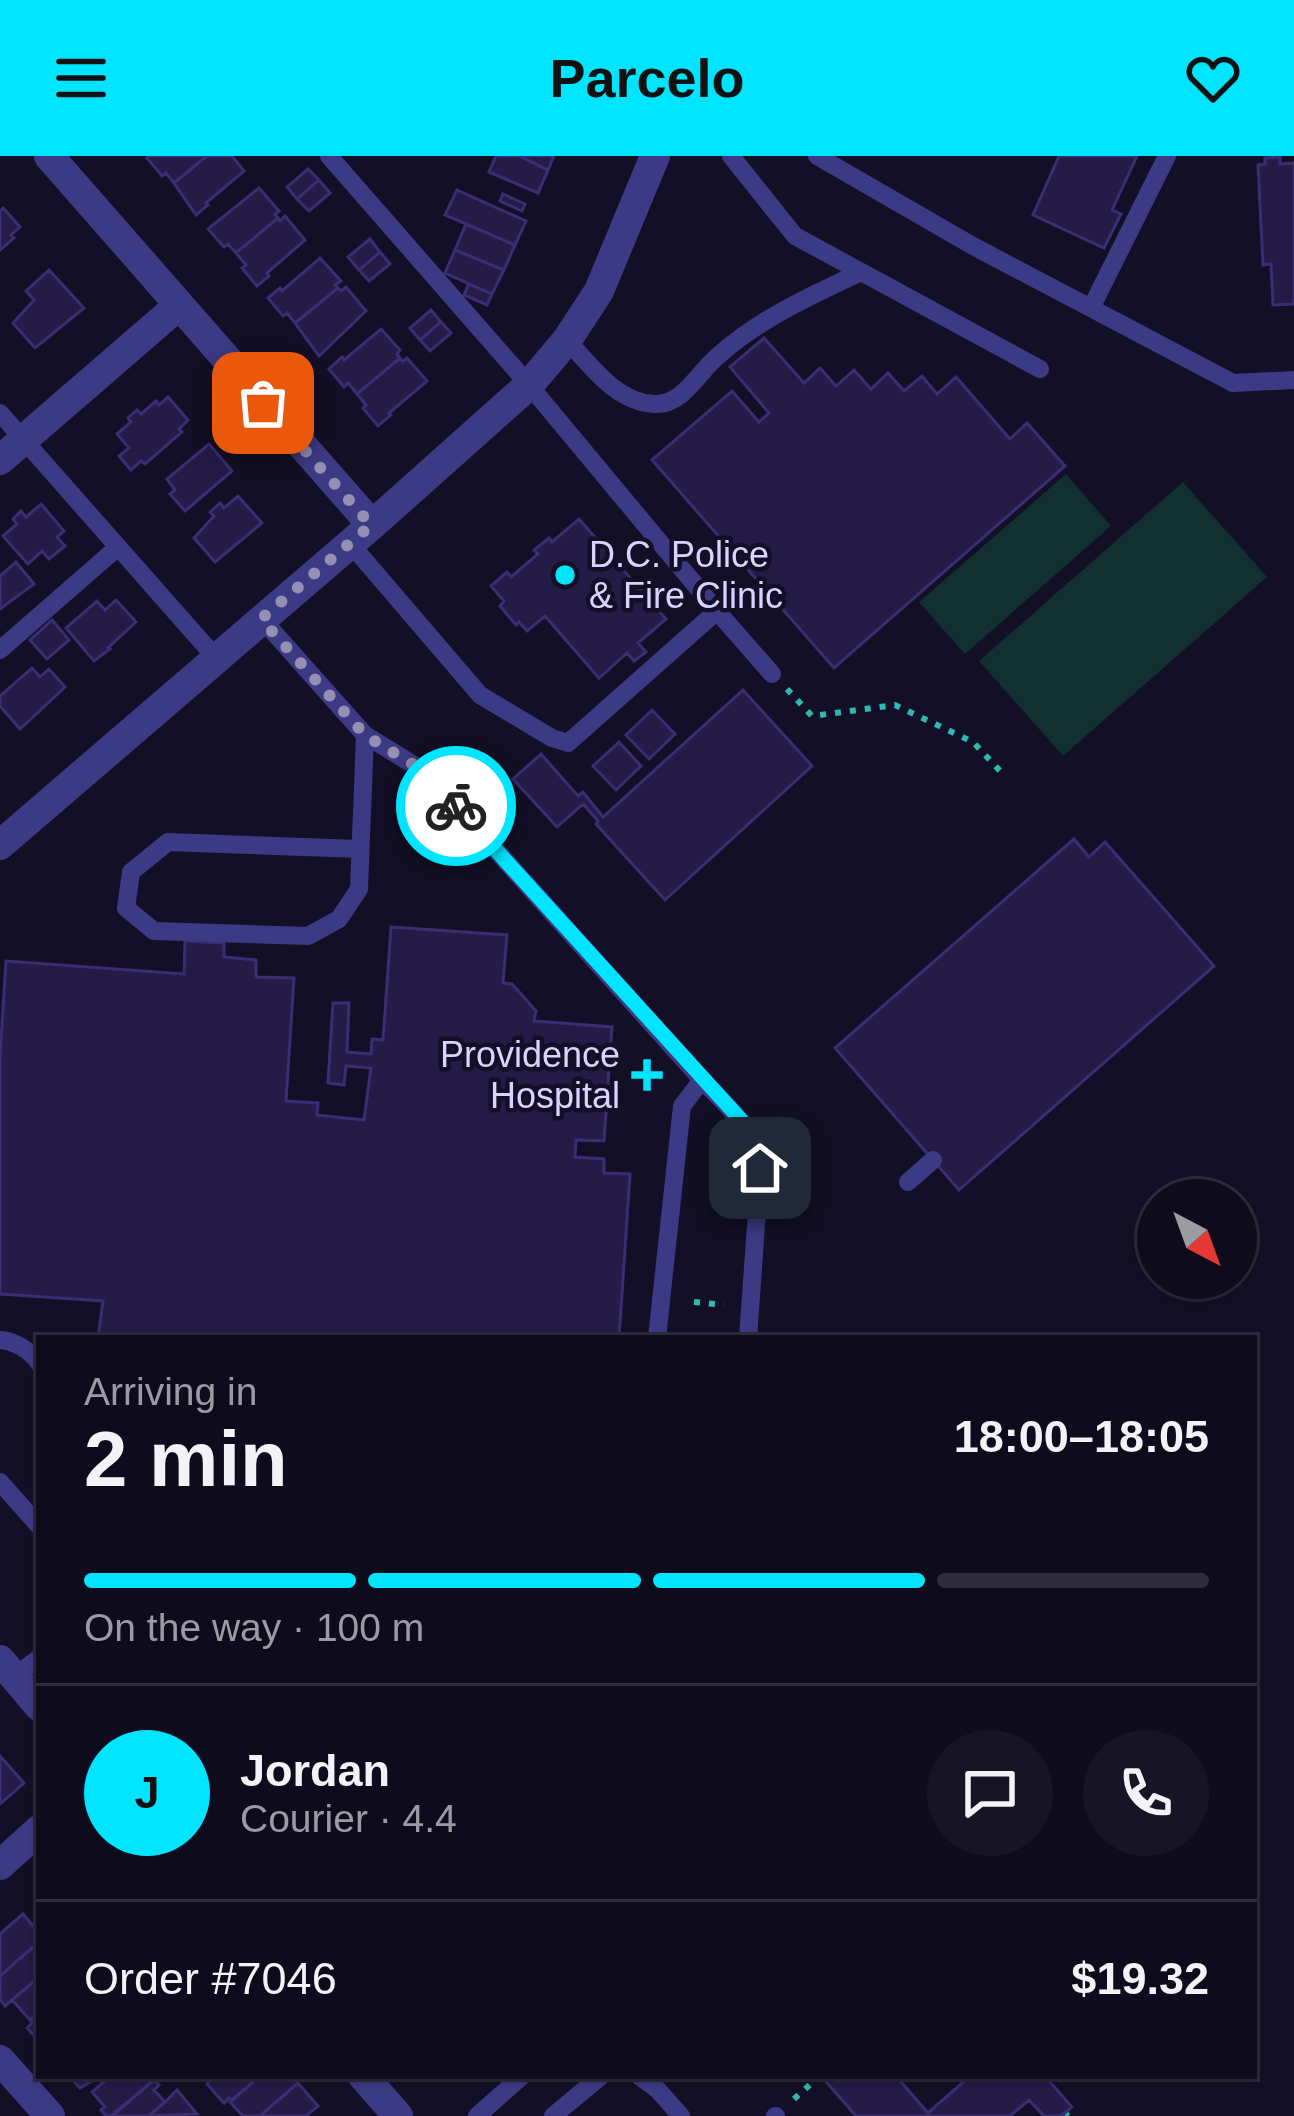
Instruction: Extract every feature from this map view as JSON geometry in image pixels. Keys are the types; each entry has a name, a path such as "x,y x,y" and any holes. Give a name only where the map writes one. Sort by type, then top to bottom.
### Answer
{"street":[{"path":"49,156 178,306 360,534"},
{"path":"0,845 529,386 591,304 655,156"},
{"path":"12,450 178,306"},
{"path":"18,1665 36,1700"},
{"path":"0,1865 36,1833"},
{"path":"0,2060 50,2116"},
{"path":"366,2079 398,2116"}],"lane":[{"path":"329,156 772,674"},
{"path":"731,156 795,236 1040,369"},
{"path":"817,156 973,246 1233,383 1294,380"},
{"path":"1091,308 1167,156"},
{"path":"567,340 604,380 632,401 659,405 677,398 718,356 776,315 861,272"},
{"path":"0,413 12,450 118,547 216,658"},
{"path":"360,534 480,694 568,743 717,611"},
{"path":"0,650 118,547"},
{"path":"261,619 365,735 427,773 741,1120 756,1143 760,1168 748,1335"},
{"path":"360,849 168,842 130,872 127,908 154,931 308,937 339,919 359,889 365,735"},
{"path":"657,1335 682,1106 702,1080"},
{"path":"908,1182 933,1160"},
{"path":"0,1340 36,1358"},
{"path":"0,1482 36,1523"},
{"path":"553,2116 597,2079"},
{"path":"643,2079 681,2116"},
{"path":"477,2116 508,2080"}],"path":[{"path":"772,674 812,716 895,705 973,742 1001,773"},
{"path":"694,1302 724,1305"},
{"path":"776,2116 812,2079"}],"green space":[{"path":"1066,474 1111,526 965,654 919,602"},
{"path":"1183,482 1267,577 1063,756 979,661"}],"building":[{"path":"149,156 207,156 174,183 166,173 162,176"},
{"path":"207,156 232,156 244,171 196,215 174,183"},
{"path":"496,156 519,156 548,170 538,193 489,172"},
{"path":"519,156 554,156 548,170"},
{"path":"1059,156 1137,156 1112,210 1121,214 1104,248 1033,215"},
{"path":"1280,157 1280,164 1294,163 1294,304 1273,305 1271,264 1263,265 1258,165 1265,164 1265,158"},
{"path":"308,169 319,180 297,199 287,187"},
{"path":"319,180 330,193 309,211 297,199"},
{"path":"259,188 279,211 278,218 236,253 208,229"},
{"path":"457,190 526,221 515,245 445,215"},
{"path":"503,194 525,204 522,211 500,201"},
{"path":"3,208 20,227 0,250 0,211"},
{"path":"285,216 305,240 257,286 236,253"},
{"path":"466,224 515,245 504,270 455,250"},
{"path":"370,239 380,252 359,270 348,257"},
{"path":"455,250 504,270 492,294 445,273"},
{"path":"380,252 390,264 369,281 359,270"},
{"path":"320,258 341,281 295,323 268,298"},
{"path":"49,270 84,308 35,348 13,323 34,300 26,291"},
{"path":"469,284 492,294 487,305 464,295"},
{"path":"346,287 366,311 319,356 295,323 338,288"},
{"path":"431,310 441,322 420,340 410,328"},
{"path":"441,322 451,333 430,351 420,340"},
{"path":"381,329 400,350 400,358 357,394 329,369"},
{"path":"764,338 804,383 820,368 836,386 854,370 871,389 888,373 904,391 922,376 937,394 956,377 1010,439 1027,423 1065,466 834,668 652,460 732,391 759,422 769,413 730,367"},
{"path":"400,358 407,358 427,381 378,426 357,394"},
{"path":"168,397 188,420 179,429 182,432 131,470 119,456 129,448 117,434 137,410 141,414"},
{"path":"209,444 232,471 185,511 170,494 175,490 167,479"},
{"path":"238,496 262,523 215,562 194,538 214,516 210,512"},
{"path":"41,504 64,531 57,537 65,546 49,559 42,551 28,564 3,536 17,524 13,519 21,511 26,517"},
{"path":"579,519 666,619 638,643 646,652 634,661 627,653 599,678 545,616 527,631 519,622 516,625 491,586 507,572 511,577 538,554 534,550 549,538 552,542"},
{"path":"16,562 34,584 0,609 0,576"},
{"path":"116,600 136,622 94,661 66,628 97,601 105,610"},
{"path":"52,620 69,640 47,659 30,640"},
{"path":"32,668 40,677 49,669 65,687 20,729 0,706 0,696"},
{"path":"743,690 812,766 665,900 583,804 557,827 513,779 541,754 603,817"},
{"path":"652,710 675,734 649,759 626,735"},
{"path":"619,742 641,766 616,790 593,766"},
{"path":"1074,839 1089,857 1105,842 1214,966 959,1190 835,1048"},
{"path":"391,927 507,935 503,983 512,984 536,1011 534,1021 612,1027 604,1141 576,1140 575,1157 604,1159 604,1173 630,1174 619,1335 98,1335 103,1301 0,1294 0,1057 6,961 184,974 185,941 224,943 224,957 256,960 256,977 294,978 286,1101 318,1103 317,1115 364,1120 371,1068 346,1066 344,1085 328,1083 333,1003 349,1003 347,1052 371,1054 372,1039 383,1040"},
{"path":"0,1756 24,1783 0,1804"},
{"path":"23,1914 36,1929 36,1945 0,1976 0,1934"},
{"path":"36,1945 36,1980 5,2006 0,1999 0,1976"},
{"path":"36,1980 36,2015 30,2020 12,2000"},
{"path":"36,2015 36,2038 27,2028"},
{"path":"72,2079 95,2079 80,2088"},
{"path":"107,2079 154,2080 112,2116 101,2110 105,2107 92,2092"},
{"path":"210,2079 256,2079 224,2103 207,2084"},
{"path":"257,2079 295,2079 298,2083 260,2116 243,2116 230,2102"},
{"path":"824,2079 899,2079 928,2113 967,2079 1053,2079 1050,2082 1072,2107 1061,2116 1044,2116 1029,2100 1010,2116 856,2116"},
{"path":"154,2080 159,2085 154,2090 165,2102 149,2116 111,2116"},
{"path":"298,2083 318,2106 306,2116 260,2116"},
{"path":"177,2090 197,2114 149,2116 165,2102"}],"way so far":[{"path":"263,403 371,525 261,619 365,735 427,773 456,806"}],"place":[{"name":"D.C. Police & Fire Clinic","path":"565,575"},
{"name":"Providence Hospital","path":"647,1075"}],"route":[{"path":"456,806 741,1120 756,1143 760,1168"}]}
